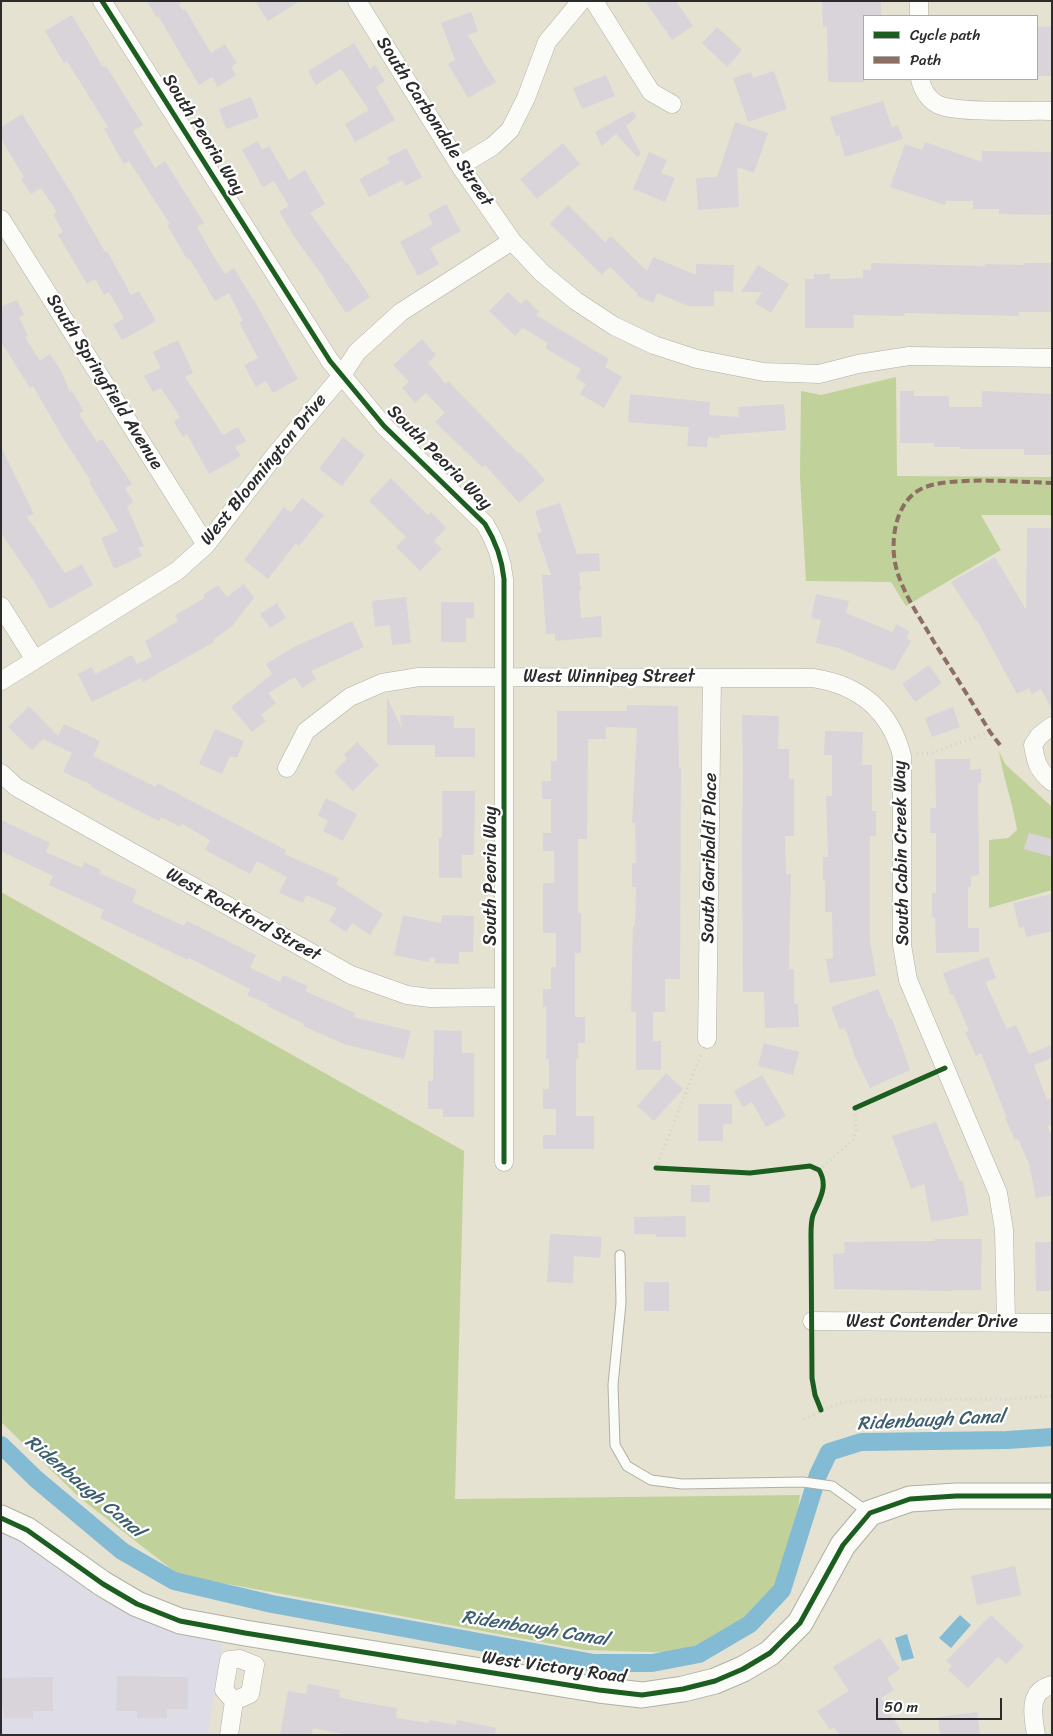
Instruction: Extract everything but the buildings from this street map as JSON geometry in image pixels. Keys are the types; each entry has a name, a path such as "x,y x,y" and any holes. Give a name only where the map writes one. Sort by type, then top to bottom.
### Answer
{"main road":[{"path":"870,1513 910,1499 956,1496 1052,1496"},
{"name":"West Victory Road","path":"1,1518 27,1530 103,1584 137,1604 180,1620 245,1634 599,1690 642,1694 683,1689 715,1681 743,1669 770,1654 800,1623 843,1545 870,1513"}],"street":[{"name":"South Peoria Way","path":"102,1 330,361 384,426 485,524 496,541 502,560 504,579 504,1162"},
{"name":"South Carbondale Street","path":"357,1 460,166 512,241 542,273 576,301 614,326 663,348 697,359 764,372 819,374 858,364 909,356 1052,358"},
{"path":"460,166 493,146 510,130 526,98 547,42 581,1"},
{"path":"594,1 651,92 672,104"},
{"path":"919,1 919,15"},
{"path":"920,80 928,96 938,105 962,110 1052,110"},
{"name":"South Springfield Avenue","path":"1,219 206,545"},
{"name":"West Bloomington Drive","path":"1,681 177,571 206,545 275,455 342,375 357,352 401,312 512,241"},
{"path":"1,606 35,660"},
{"name":"West Winnipeg Street","path":"287,768 306,731 350,697 382,683 419,677 813,678 845,686 860,694 871,704"},
{"name":"South Garibaldi Place","path":"707,1038 712,678"},
{"name":"South Cabin Creek Way","path":"871,704 890,724 898,739 902,756 902,945 908,980 998,1193 1004,1230 1006,1322"},
{"path":"1052,726 1039,736 1033,745 1035,761 1042,774 1052,782"},
{"name":"West Rockford Street","path":"1,773 16,786 350,975 407,995 430,998 504,997"},
{"name":"West Contender Drive","path":"812,1321 1052,1323"},
{"path":"240,1658 245,1634"},
{"path":"240,1658 254,1665 250,1694 234,1701 224,1690 229,1660 240,1658"},
{"path":"1036,1735 1032,1708 1034,1699 1040,1691 1052,1685"},
{"path":"229,1735 234,1701"}],"lane":[{"path":"620,1255 621,1303 613,1385 615,1445 627,1466 651,1480 682,1484 803,1482 832,1486 870,1513"}],"path":[{"path":"902,756 931,753 990,732"},
{"path":"656,1168 707,1038"},
{"path":"819,1170 853,1140 856,1130 855,1108"},
{"path":"804,1419 839,1403 866,1400 1010,1400 1052,1396"}],"shaded area":[{"path":"1,1532 11,1535 53,1559 100,1599 162,1629 222,1644 208,1735 1,1735"}],"green space":[{"path":"896,377 897,476 1052,477 1052,515 981,515 1001,550 906,606 891,582 806,581 800,477 801,391 821,395"},
{"path":"999,751 1005,764 1052,807 1052,890 989,908 989,840 1008,838 1017,830"},
{"path":"1,892 464,1151 455,1499 800,1495 790,1570 757,1615 685,1653 585,1650 179,1575 80,1498 1,1422"}],"water":[{"path":"960,1615 971,1625 951,1648 939,1638"},
{"path":"907,1634 914,1658 902,1661 895,1638"}],"waterway":[{"name":"Ridenbaugh Canal","path":"1,1445 36,1479 122,1551 174,1581 272,1604 594,1663 652,1663 699,1654 750,1624 782,1590 818,1475 829,1452 861,1442 1007,1440 1052,1437"}],"marked path":[{"path":"1000,745 934,642 904,590 895,560 894,536 896,524 900,513 913,494 935,484 968,481 1052,483"}],"cycle path":[{"path":"102,1 330,361 384,426 485,524 498,550 504,579 504,1162"},
{"path":"855,1108 945,1068"},
{"path":"656,1168 750,1173 810,1166 819,1170 822,1176 823,1187 813,1215 811,1227 812,1378 815,1395 821,1410"},
{"path":"1,1518 27,1530 103,1584 137,1604 180,1621 599,1690 642,1695 683,1689 715,1681 743,1669 770,1653 800,1623 843,1545 870,1513 910,1499 956,1496 1052,1496"}]}
